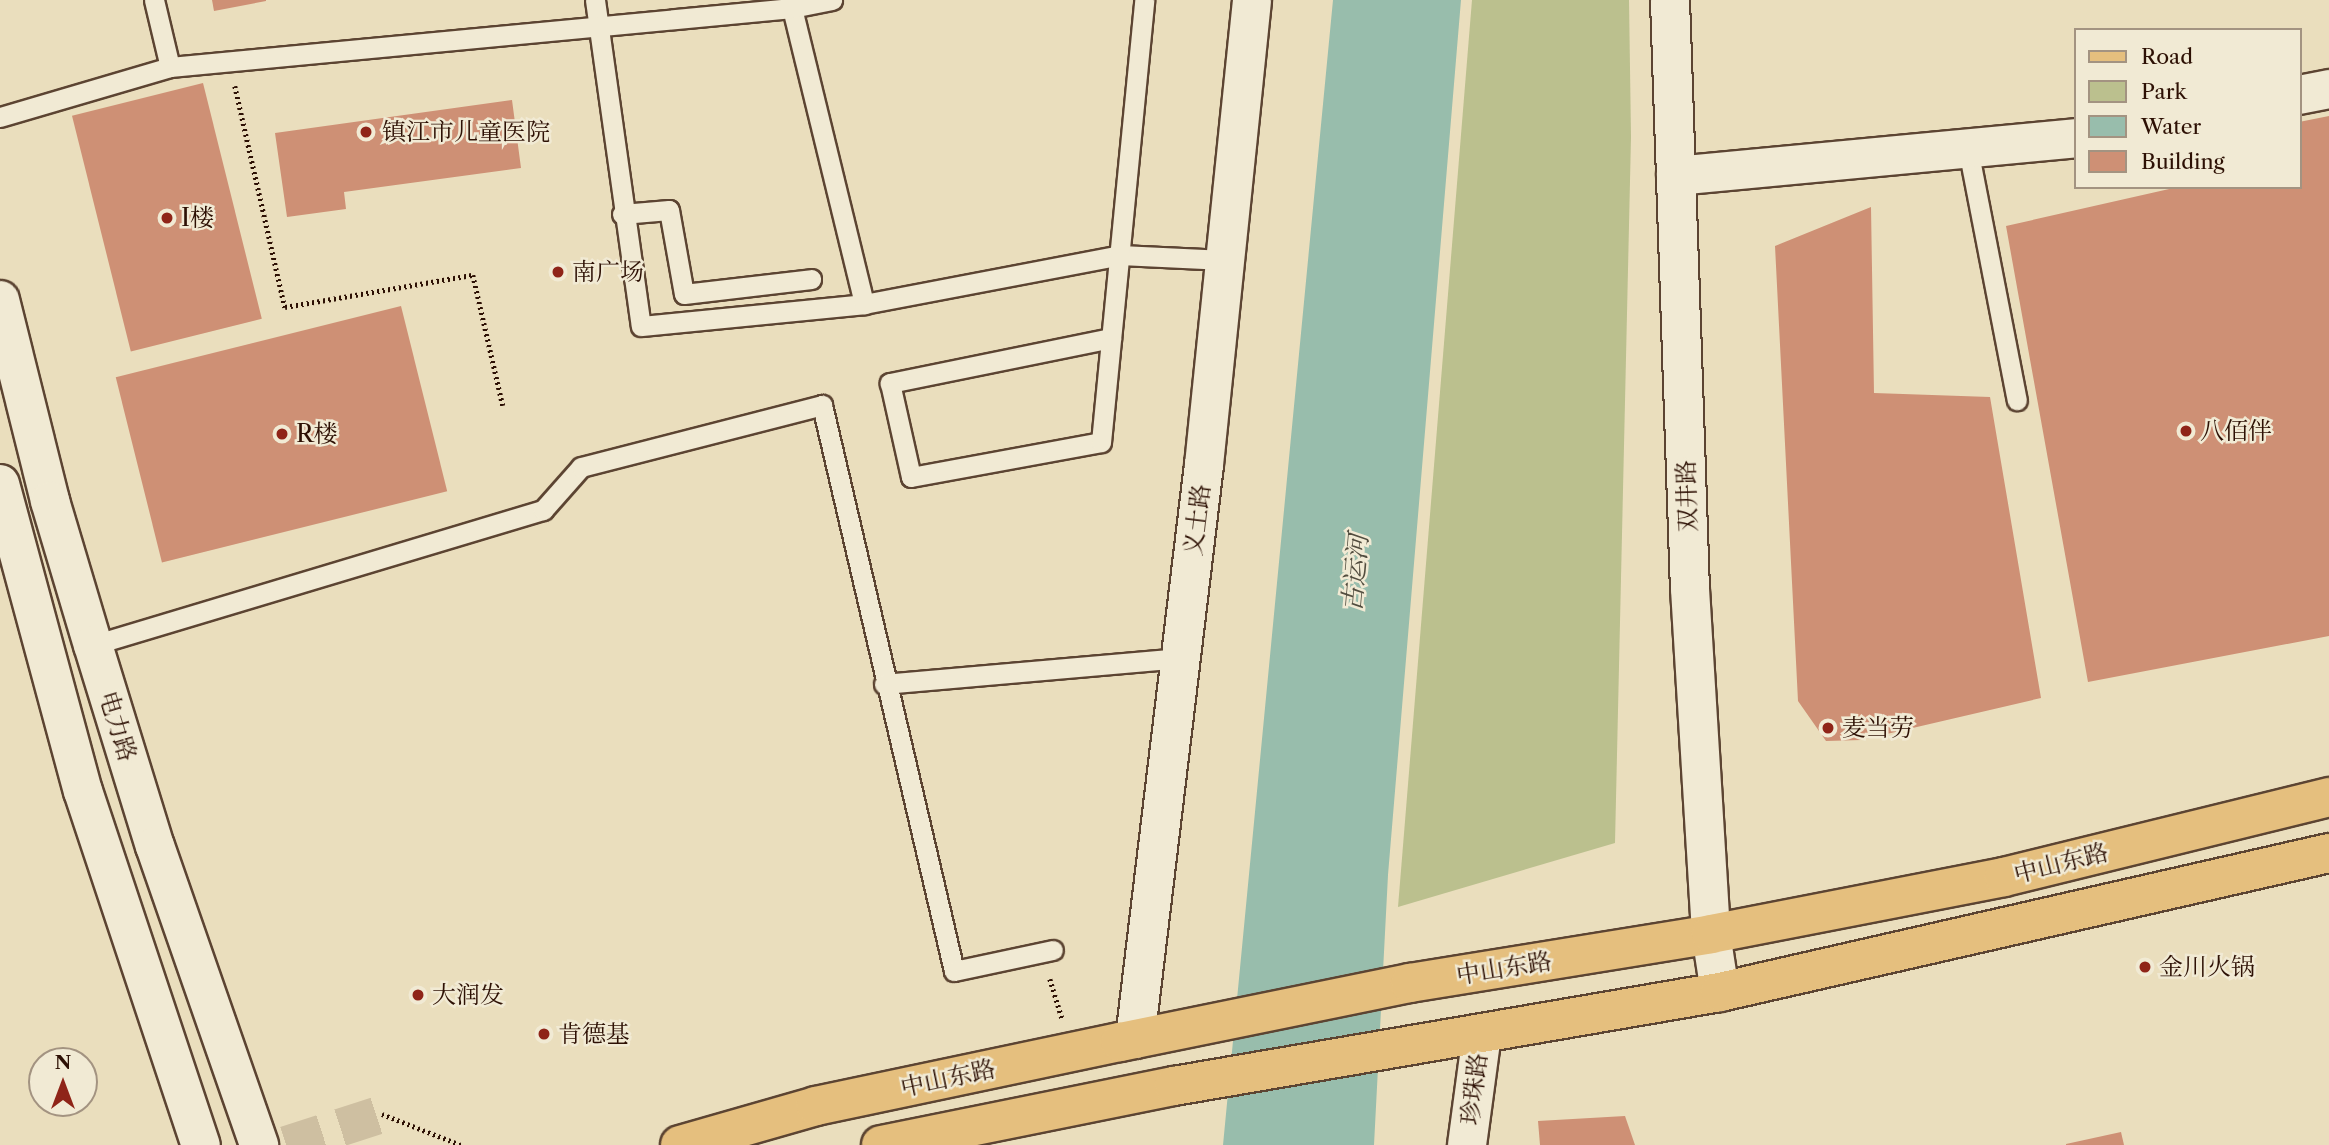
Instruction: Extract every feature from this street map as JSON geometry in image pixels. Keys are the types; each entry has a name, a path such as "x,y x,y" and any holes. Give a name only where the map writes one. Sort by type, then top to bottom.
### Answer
{"main road":[{"name":"中山东路","path":"680,1145 816,1106 1192,1027 1410,983 1711,934 2004,877 2329,797"},
{"name":"中山东路","path":"881,1145 1001,1134 1174,1086 1720,992 2329,853"}],"street":[{"name":"义土路","path":"1135,1039 1225,260 1252,0"},
{"name":"双井路","path":"1670,0 1690,589 1711,934 1720,992"},
{"path":"2301,95 2329,89"},
{"path":"1676,176 2074,138"},
{"name":"电力路","path":"0,300 50,501 93,645 155,846 259,1145"},
{"name":"电力路","path":"0,484 9,567 201,1145"},
{"name":"珍珠路","path":"1468,1145 1482,1034"}],"lane":[{"path":"154,0 170,68"},
{"path":"595,0 622,214 641,326 864,304 1120,255 1225,260"},
{"path":"0,117 170,68 792,8 832,0"},
{"path":"1111,338 890,383 911,477 1101,442 1144,0"},
{"path":"792,8 864,304"},
{"path":"1968,149 2017,400"},
{"path":"622,214 669,210 684,294 811,279"},
{"path":"93,645 542,510 581,467 822,405 884,684 954,971 1053,950"},
{"path":"884,684 1180,659"}],"path":[{"path":"229,62 285,307 473,275 503,406"},
{"path":"1048,974 1073,1052"},
{"path":"382,1114 461,1145"}],"green space":[{"path":"1472,0 1629,0 1631,137 1615,843 1398,907"}],"water":[{"name":"古运河","path":"1333,0 1461,0 1388,875 1374,1145 1223,1145"}],"building":[{"path":"212,0 266,0 266,1 214,11"},
{"name":"I楼","path":"203,83 262,319 131,351 72,116"},
{"path":"512,100 521,168 344,192 346,209 287,217 275,133"},
{"name":"八佰伴","path":"2329,116 2329,636 2088,682 2006,226 2169,189 2301,189 2301,122"},
{"path":"1871,207 1874,393 1990,397 2041,698 1861,740 1826,741 1798,701 1775,246"},
{"name":"R楼","path":"401,306 447,491 162,562 116,377"},
{"path":"1625,1116 1635,1145 1540,1145 1538,1121"},
{"path":"2121,1132 2124,1145 2066,1145 2066,1144"}],"tunnel":[{"path":"286,1145 382,1114"}],"place":[{"name":"镇江市儿童医院","path":"366,132"},
{"name":"I楼","path":"167,218"},
{"name":"南广场","path":"558,272"},
{"name":"八佰伴","path":"2186,431"},
{"name":"R楼","path":"282,434"},
{"name":"麦当劳","path":"1828,728"},
{"name":"金川火锅","path":"2145,967"},
{"name":"大润发","path":"418,995"},
{"name":"肯德基","path":"544,1034"}]}
